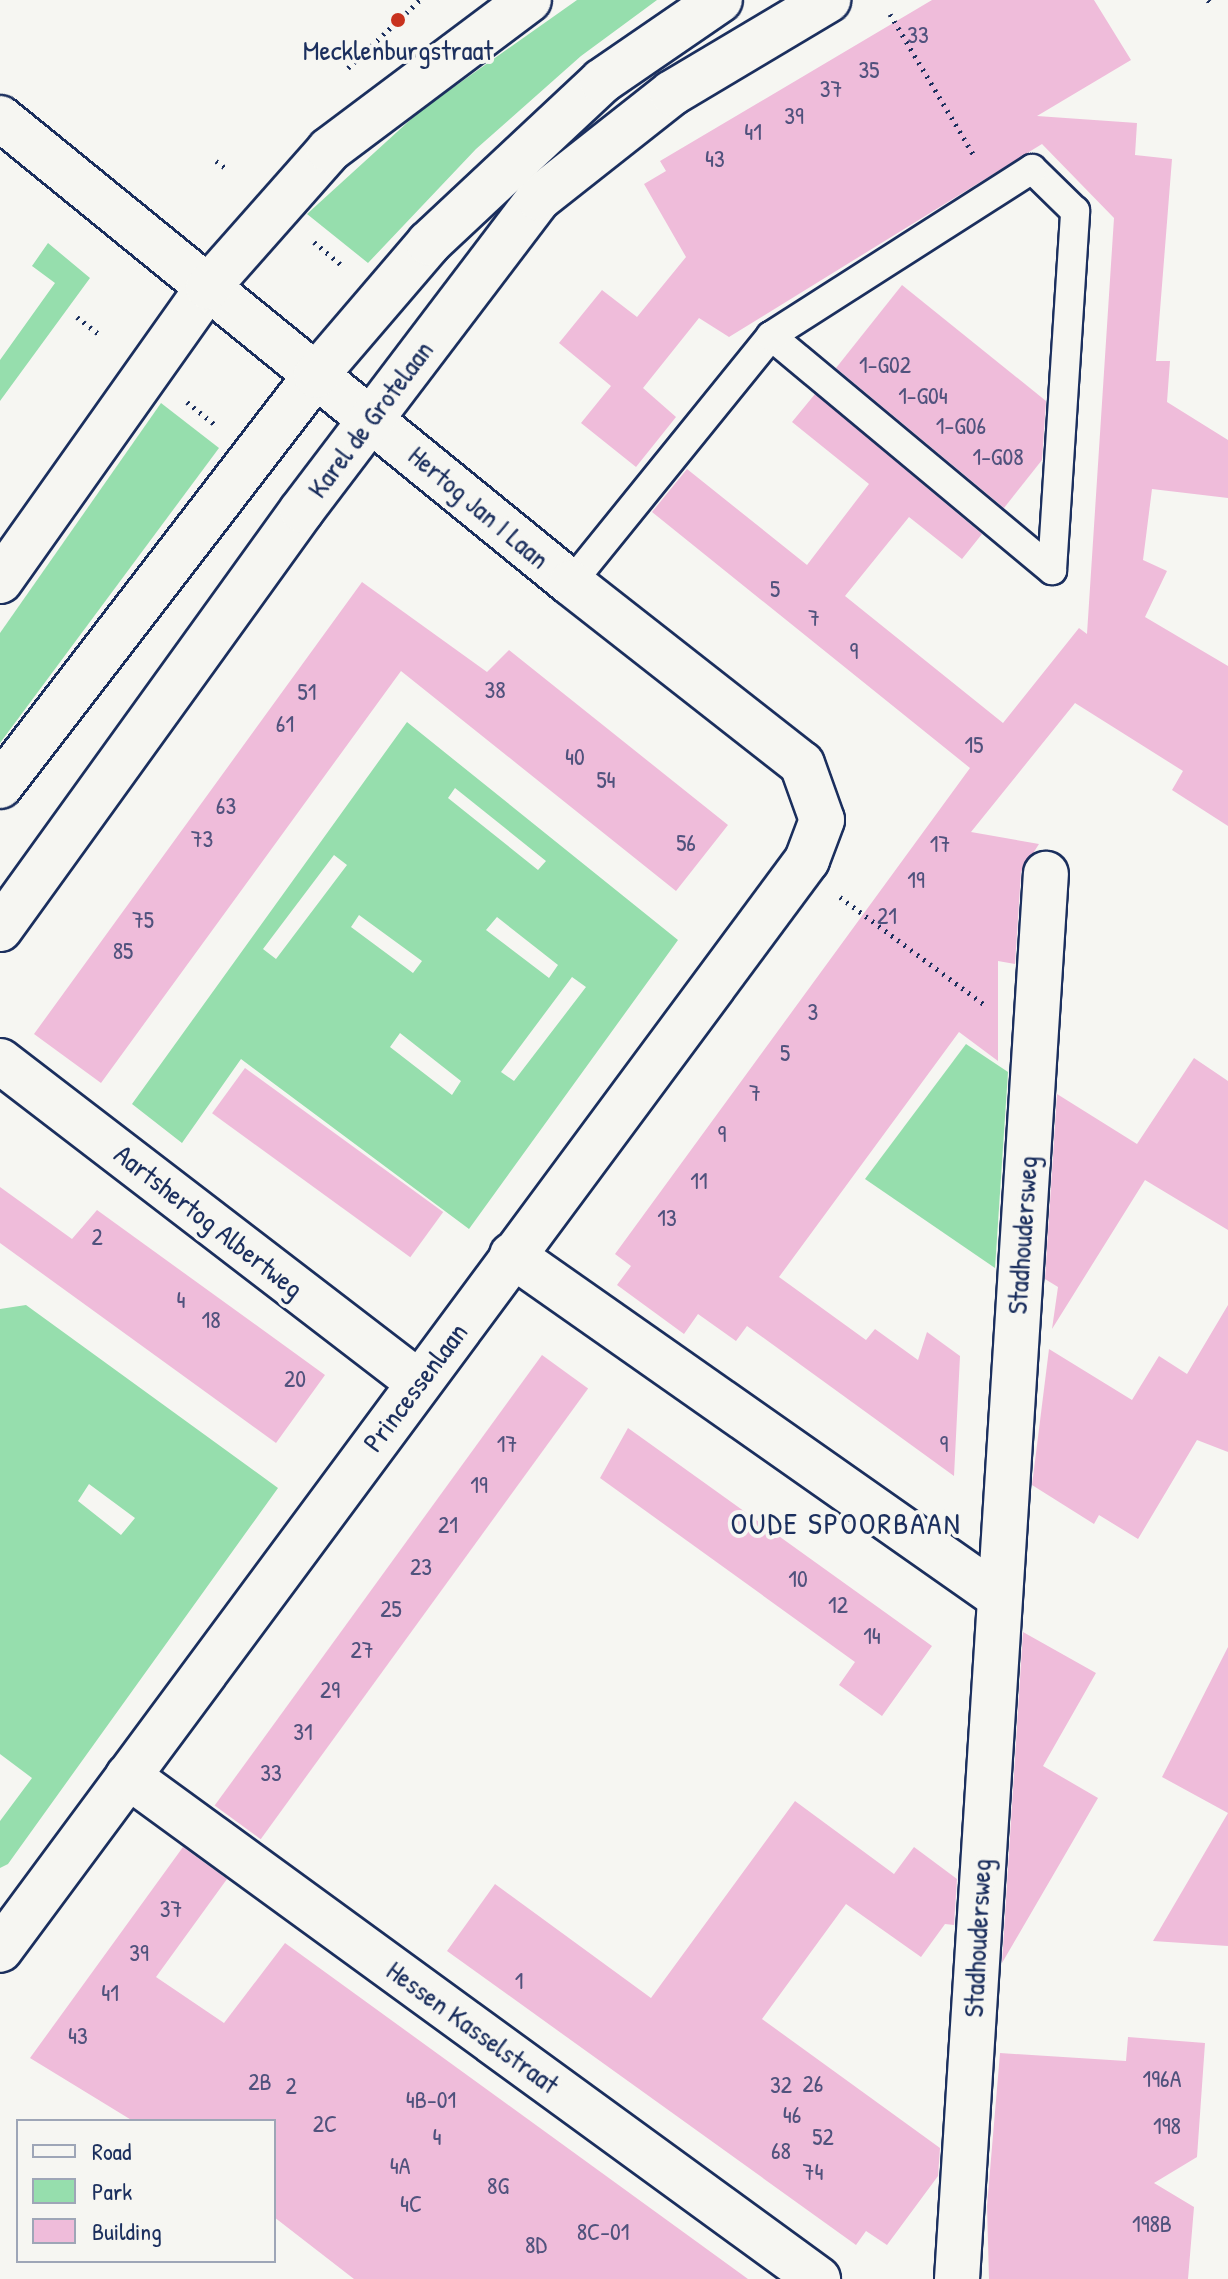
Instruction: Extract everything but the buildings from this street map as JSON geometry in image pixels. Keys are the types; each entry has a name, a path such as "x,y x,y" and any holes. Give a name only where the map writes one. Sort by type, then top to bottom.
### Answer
{"street":[{"path":"0,581 208,287 329,150 529,0"},
{"path":"0,786 316,375 429,243 602,81 720,0"},
{"name":"Karel de Grotelaan","path":"0,929 302,510 374,420 426,344 557,182 672,93 828,0"},
{"name":"Hertog Jan I Laan","path":"0,118 571,583 802,764 822,820"},
{"name":"Princessenlaan","path":"3,1941 801,868 822,820"},
{"name":"Stadhoudersweg","path":"957,2279 1046,874"},
{"name":"Aartshertog Albertweg","path":"0,1061 418,1382"},
{"path":"512,1255 998,1596"},
{"name":"Hessen Kasselstraat","path":"128,1776 818,2279"}],"lane":[{"path":"571,583 771,336 1032,169 1075,211 1052,570 771,336"}],"path":[{"path":"890,14 996,192"},
{"path":"216,161 227,169"},
{"path":"305,235 347,269"},
{"path":"77,317 99,334"},
{"path":"183,399 220,428"},
{"path":"801,868 1034,1041"}],"green space":[{"path":"577,0 657,0 581,56 476,149 368,263 307,214 420,111"},
{"path":"48,243 90,278 0,401 0,360 55,283 32,266"},
{"path":"161,403 219,448 0,743 0,633"},
{"path":"407,722 678,940 469,1229 241,1059 182,1143 132,1104","holes":["455,788 546,861 538,870 448,798","334,855 347,865 276,959 263,949","359,915 422,961 413,973 351,927","497,917 558,965 549,978 486,930","572,977 586,987 514,1081 501,1072","400,1033 461,1081 452,1095 390,1047"]},
{"path":"966,1044 1008,1072 995,1268 865,1179"},
{"path":"26,1305 278,1488 8,1864 0,1868 0,1821 32,1778 0,1754 0,1309","holes":["89,1484 135,1518 121,1535 78,1501"]}],"place":[{"name":"Mecklenburgstraat","path":"398,20"}],"district":[{"name":"OUDE SPOORBAAN","path":"846,1523"}]}
